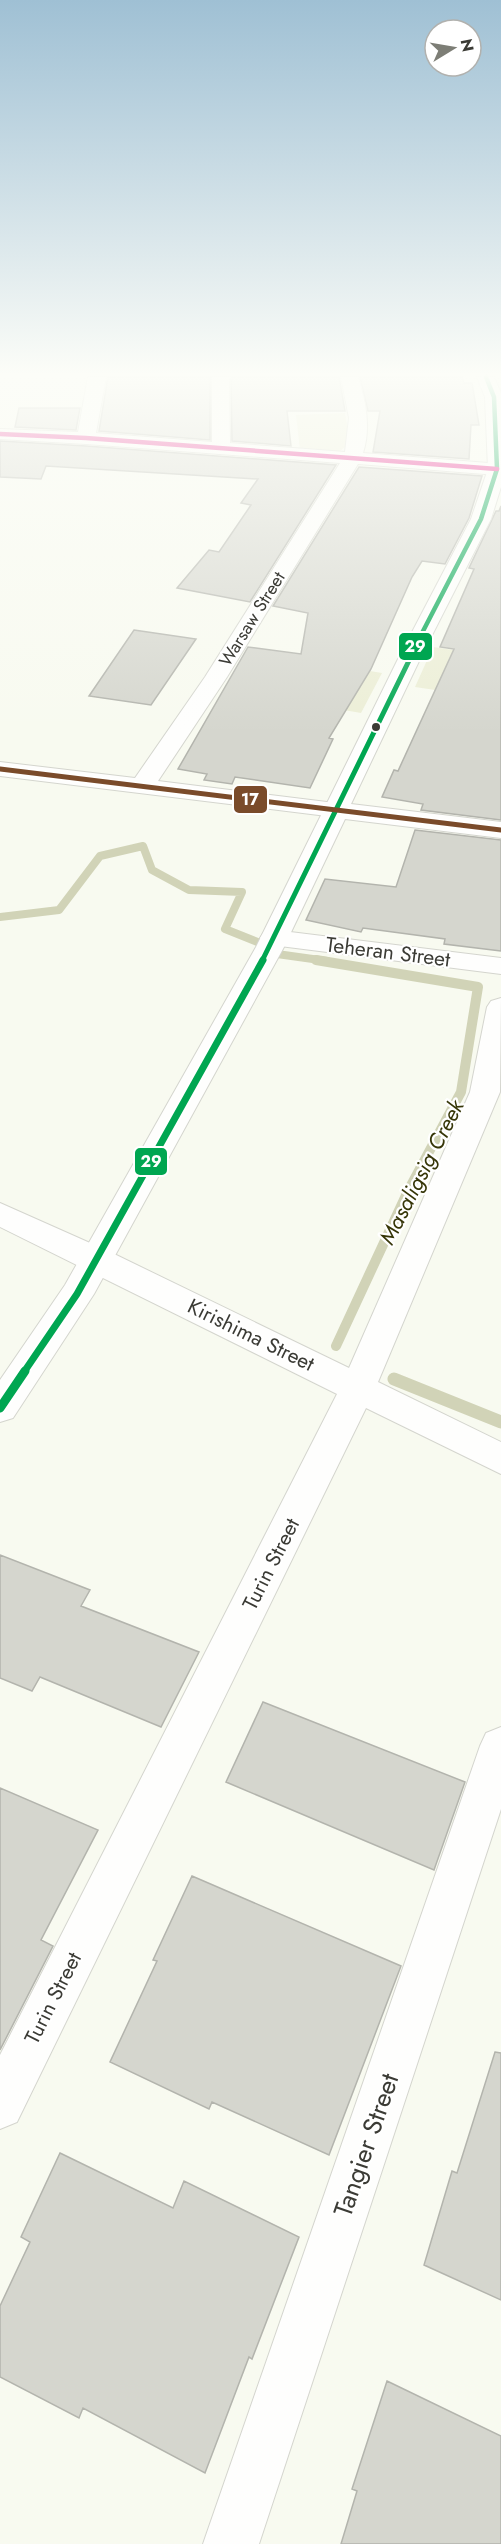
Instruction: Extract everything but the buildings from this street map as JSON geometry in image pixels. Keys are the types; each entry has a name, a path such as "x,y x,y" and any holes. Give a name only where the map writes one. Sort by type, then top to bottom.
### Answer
{"street":[{"name":"Warsaw Street","path":"142,786 216,677 329,496"},
{"path":"0,1408 77,1294 274,938 410,657 481,519 488,496"},
{"path":"0,768 48,776 501,830"},
{"name":"Teheran Street","path":"274,938 501,966"},
{"name":"Turin Street","path":"0,2105 358,1388 493,1094 501,1006"},
{"name":"Kirishima Street","path":"0,1214 96,1259 501,1460"},
{"name":"Tangier Street","path":"231,2544 501,1746"}],"green space":[{"path":"433,647 501,657 496,699 415,687"},
{"path":"316,662 382,673 361,713 292,701"}],"waterway":[{"path":"0,917 59,910 100,856 143,846 152,870 189,890 242,892 225,929 270,947 277,954 327,961"},
{"name":"Masaligsig Creek","path":"316,960 478,987 461,1092 408,1191 336,1346"},
{"name":"Masaligsig Creek","path":"394,1379 501,1422"}],"transit line":[{"name":"29","path":"0,1408 77,1294 270,947 410,657 481,519 488,496"},
{"name":"17","path":"0,769 501,830"}]}
